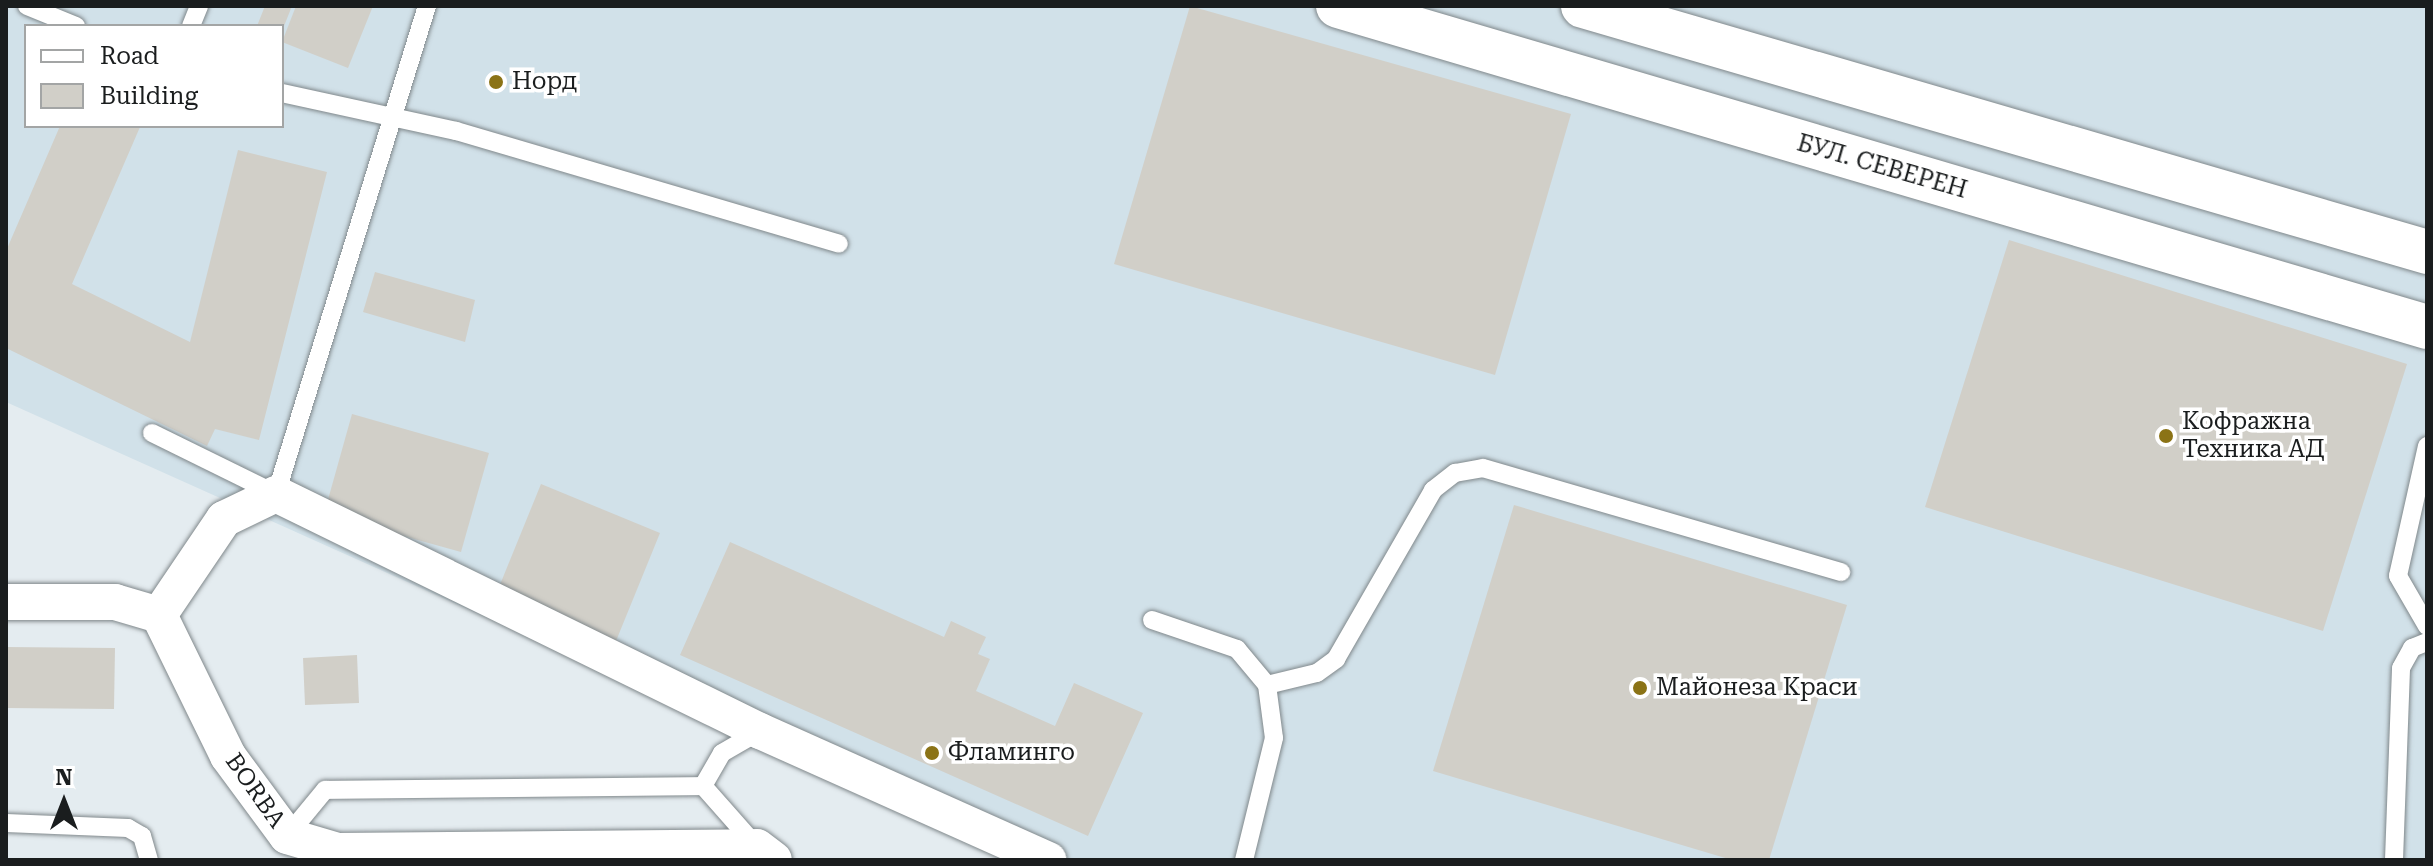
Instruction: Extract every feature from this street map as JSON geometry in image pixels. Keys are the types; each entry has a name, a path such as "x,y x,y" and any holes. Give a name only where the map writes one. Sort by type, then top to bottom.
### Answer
{"main road":[{"name":"БУЛ. СЕВЕРЕН","path":"1338,6 2427,327"},
{"path":"1583,6 2427,252"}],"street":[{"path":"6,602 115,602 159,615 224,519 276,494 760,731 1052,858"},
{"name":"BORBA","path":"159,615 228,756 287,836 338,851 765,854"}],"lane":[{"path":"27,6 71,24"},
{"path":"152,433 276,494 427,6"},
{"path":"284,93 393,118 839,244"},
{"path":"2427,446 2398,576 2427,626"},
{"path":"1267,685 1317,673 1336,659 1433,490 1455,473 1483,468 1841,572"},
{"path":"1152,620 1237,649 1267,685 1274,738 1244,860"},
{"path":"2394,860 2401,668 2412,648 2427,642"},
{"path":"703,786 722,753 760,731"},
{"path":"287,836 325,790 703,786 765,854"},
{"path":"6,823 128,828 142,836 149,860"}],"shaded area":[{"path":"6,6 2427,6 2427,860 1027,860 6,402"}],"building":[{"path":"265,6 292,6 284,26 258,24"},
{"path":"296,6 373,6 348,68 284,43"},
{"path":"1190,6 1571,114 1495,375 1114,264"},
{"path":"59,128 140,128 72,284 190,342 238,150 327,172 259,440 215,429 207,446 6,348 6,251"},
{"name":"Кофражна Техника АД","path":"2009,240 2407,364 2323,631 1925,507"},
{"path":"375,272 475,300 465,342 363,312"},
{"path":"352,414 489,453 461,552 324,514"},
{"path":"541,484 660,533 616,641 497,592"},
{"name":"Майонеза Краси","path":"1514,505 1847,605 1769,860 1732,860 1433,771"},
{"path":"730,542 944,637 951,621 986,637 978,654 990,659 976,691 1055,726 1074,683 1143,713 1088,836 680,655"},
{"path":"6,647 115,648 114,709 6,708"},
{"path":"357,655 359,703 305,705 303,658"}],"place":[{"name":"Норд","path":"496,82"},
{"name":"Кофражна Техника АД","path":"2166,436"},
{"name":"Майонеза Краси","path":"1640,688"},
{"name":"Фламинго","path":"932,753"}]}
